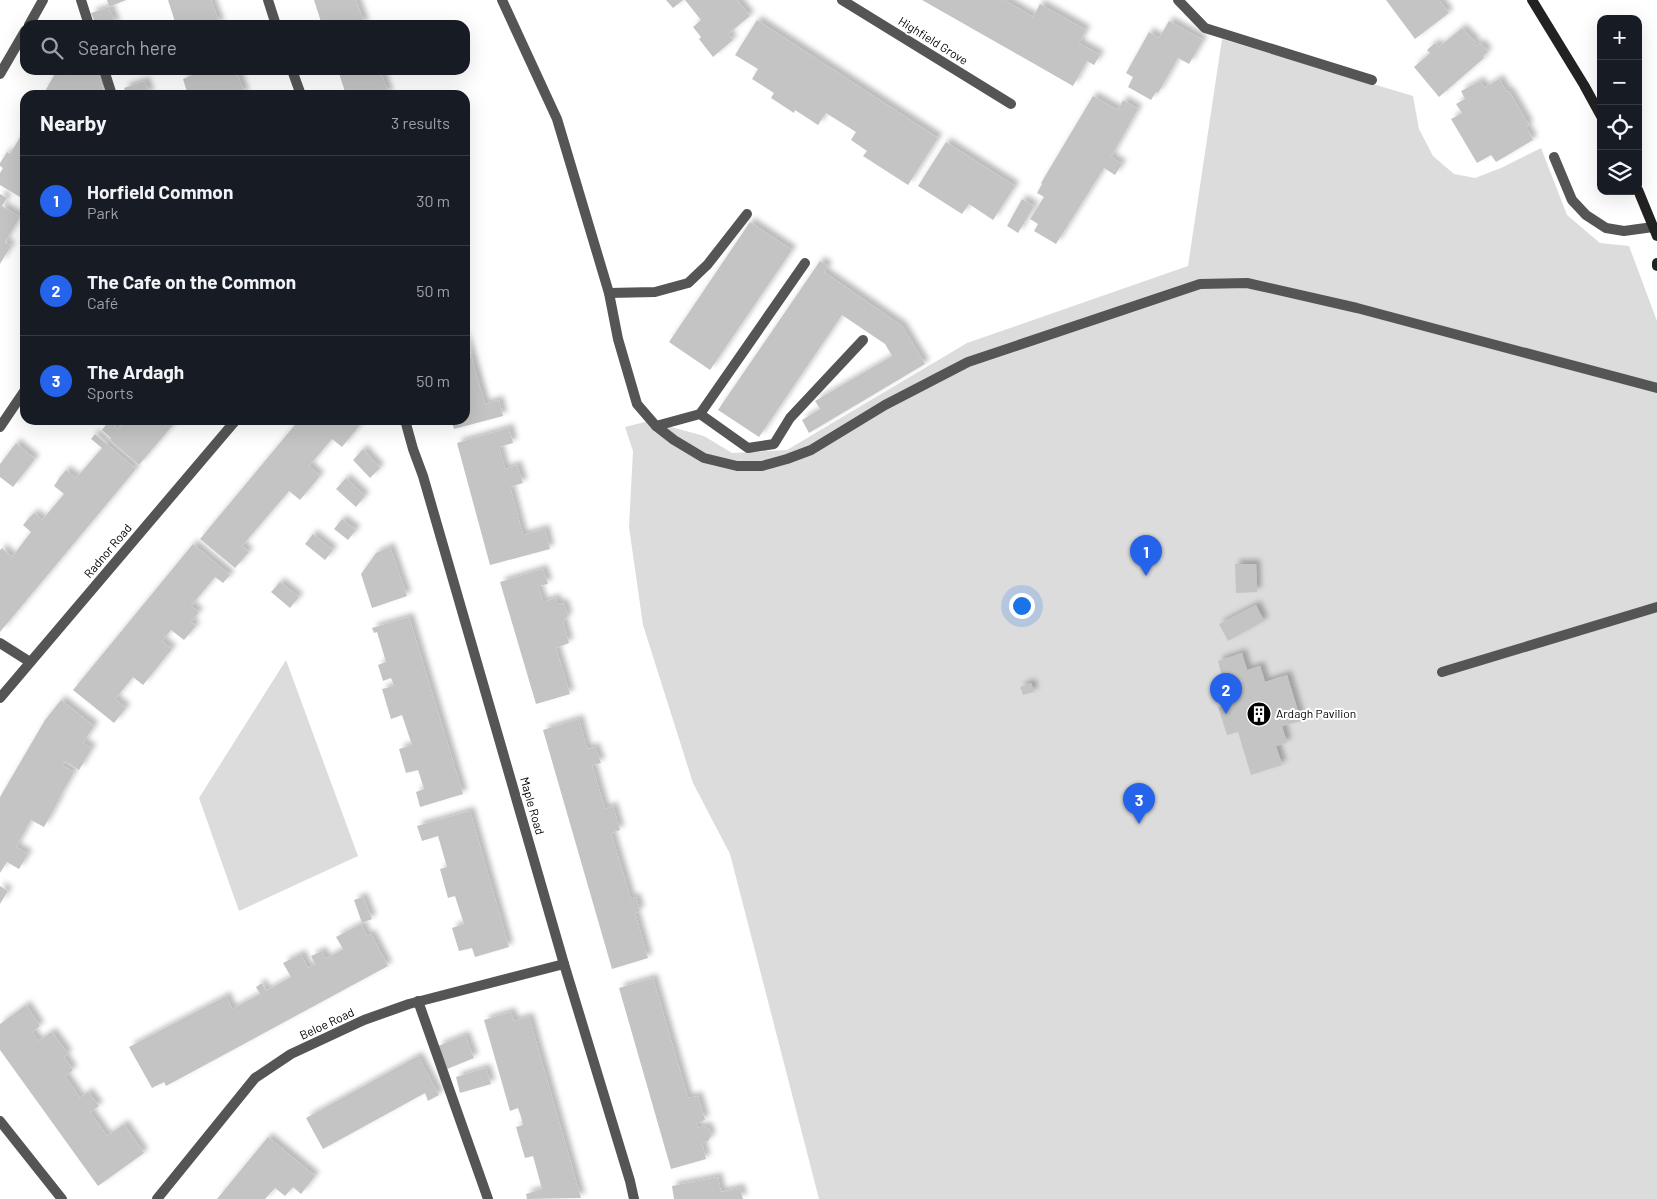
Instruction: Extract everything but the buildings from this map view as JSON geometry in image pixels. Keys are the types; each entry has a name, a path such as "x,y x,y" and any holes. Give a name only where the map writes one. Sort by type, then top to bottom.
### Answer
{"main road":[{"path":"1532,0 1597,108"},
{"path":"1640,195 1655,231"}],"street":[{"path":"31,20 43,0"},
{"path":"81,0 87,20"},
{"path":"268,0 274,20"},
{"path":"502,0 557,119 609,293 618,340 637,404 656,426 674,440 704,458 737,466 762,466 811,450 885,405 968,362 1200,284 1247,283 1357,308 1657,388"},
{"name":"Highfield Grove","path":"842,0 1011,104"},
{"path":"1178,0 1205,28 1372,80"},
{"path":"0,74 20,40"},
{"path":"106,75 110,90"},
{"path":"294,75 299,90"},
{"path":"1554,158 1572,200 1586,215 1606,228 1624,231 1655,231"},
{"path":"609,293 655,292 688,283 708,264 747,214"},
{"path":"656,426 700,414 805,263"},
{"path":"700,414 748,448 774,444 790,418 863,340"},
{"path":"0,428 20,398"},
{"name":"Radnor Road","path":"0,698 232,425"},
{"name":"Maple Road","path":"406,425 423,476 634,1199"},
{"path":"1442,672 1657,607"},
{"path":"0,643 30,662"},
{"name":"Beloe Road","path":"157,1199 256,1078 290,1054 364,1020 418,1001 564,964"},
{"path":"418,1001 488,1199"},
{"path":"0,1121 62,1199"}],"shaded area":[{"path":"1222,39 1413,96 1419,129 1433,156 1454,174 1475,178 1501,168 1541,148 1567,215 1600,243 1629,246 1657,321 1657,1199 819,1199 730,854 693,783 643,625 629,527 633,451 625,427 649,421 704,436 732,453 787,450 967,343 1188,266"},
{"path":"286,660 358,856 239,911 199,798"}],"place":[{"name":"Horfield Common","path":"1146,576"},
{"name":"The Cafe on the Common","path":"1226,714"},
{"name":"Ardagh Pavilion","path":"1259,714"},
{"name":"The Ardagh","path":"1139,824"}]}
